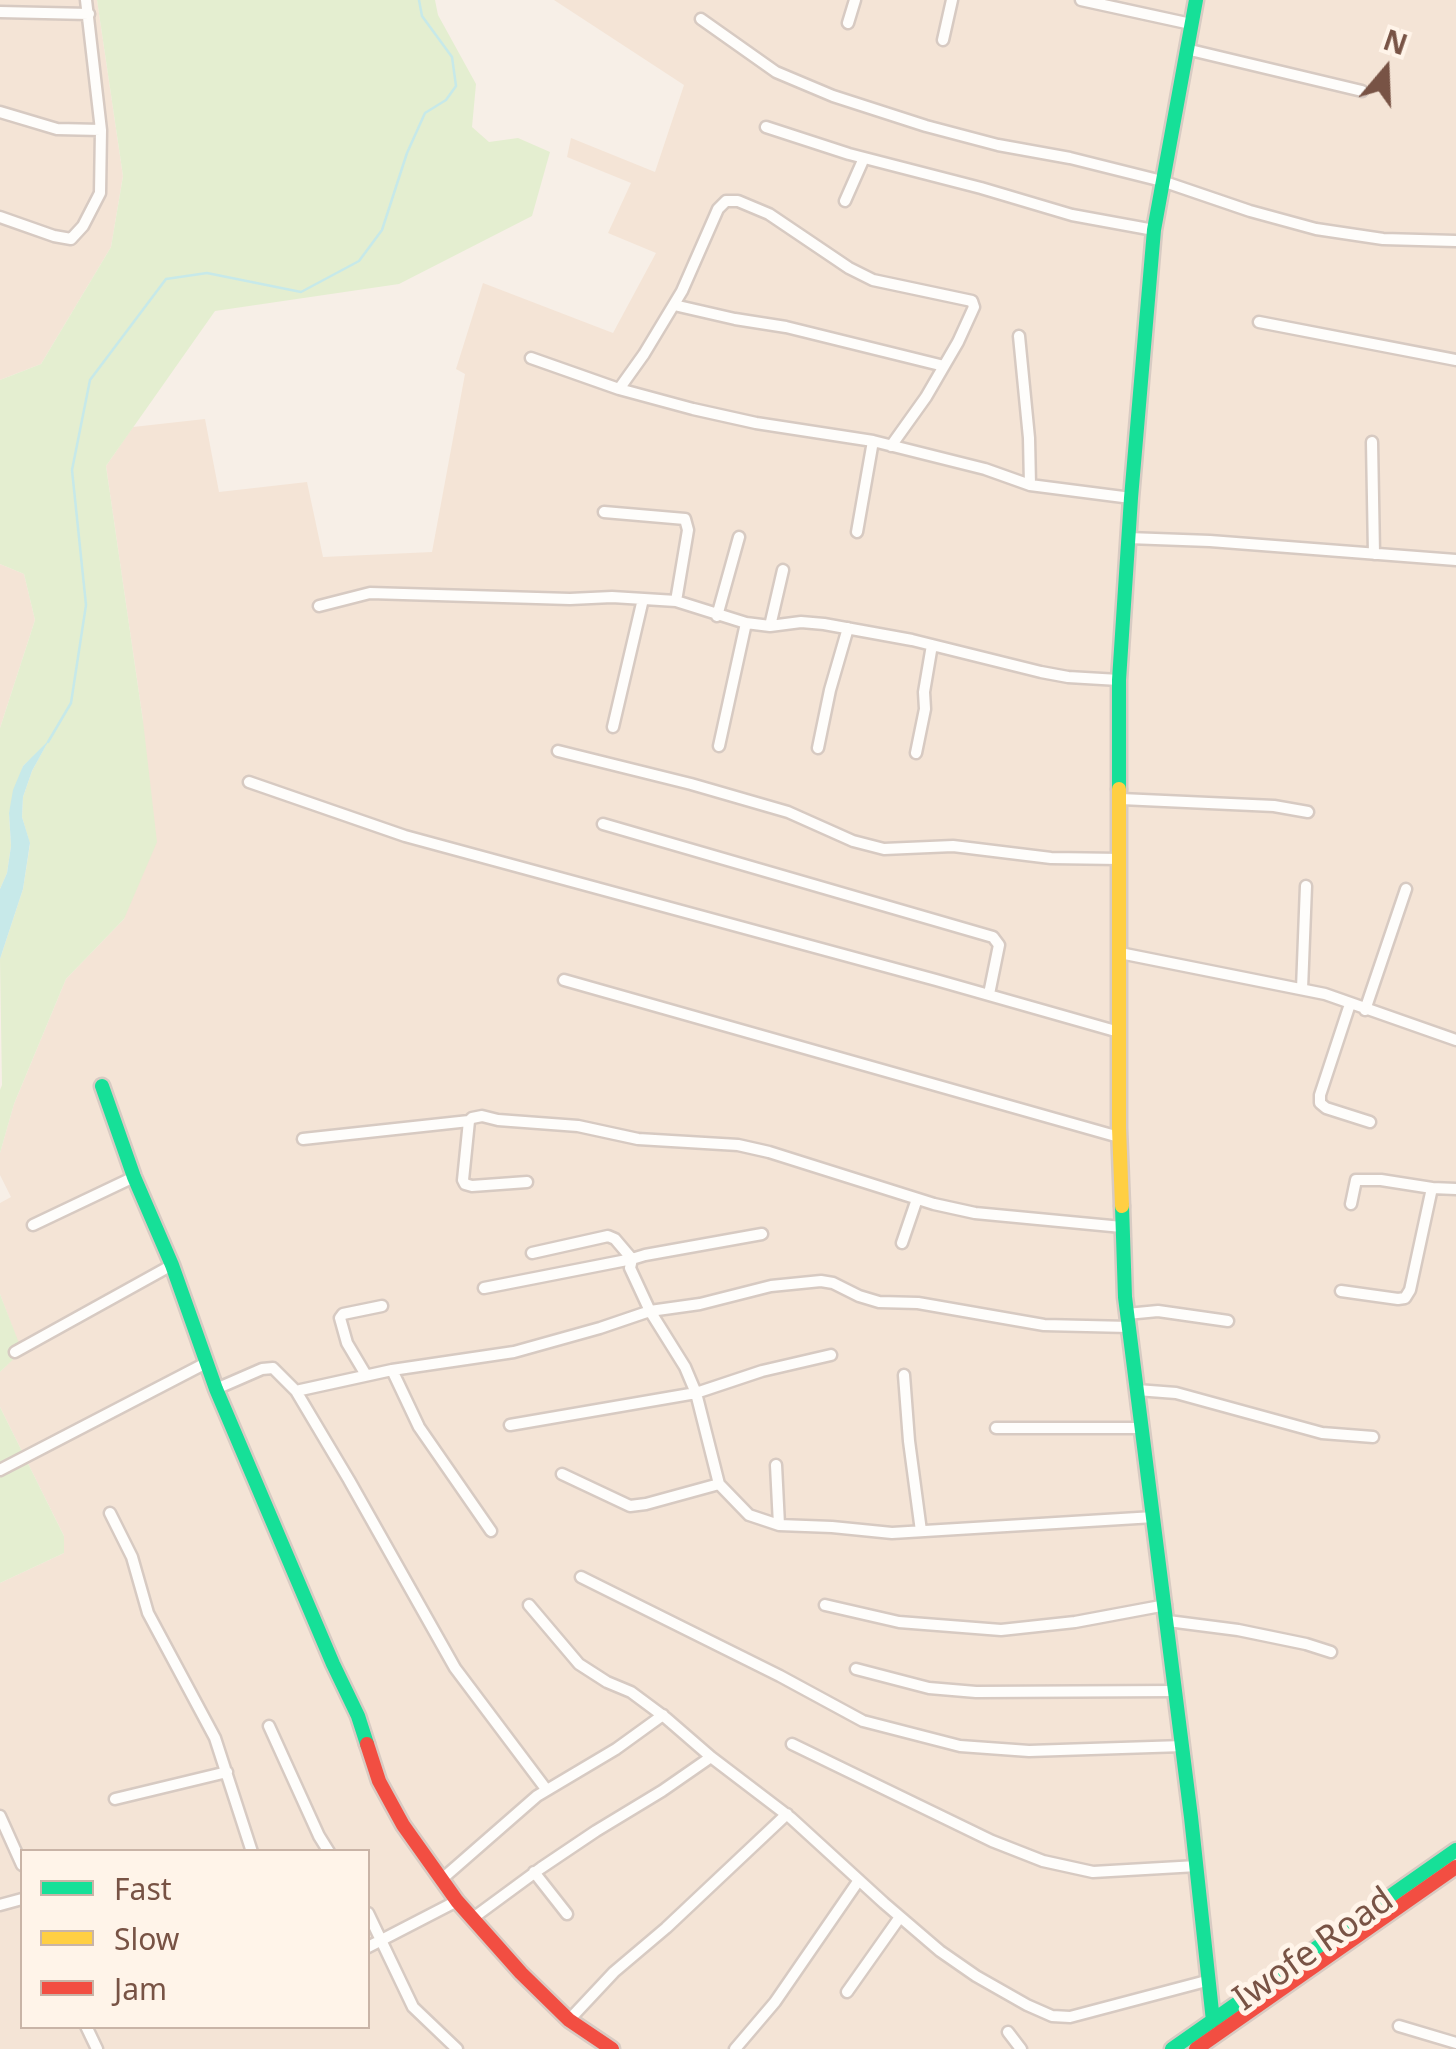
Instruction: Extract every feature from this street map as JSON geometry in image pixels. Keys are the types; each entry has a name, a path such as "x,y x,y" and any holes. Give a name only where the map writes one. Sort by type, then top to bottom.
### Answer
{"street":[{"path":"0,217 71,239 84,226 100,192 101,130 86,0"},
{"path":"848,23 856,0"},
{"path":"943,40 952,0"},
{"path":"1081,0 1191,24"},
{"path":"1196,0 1154,230 1128,538 1119,680 1120,1136 1128,1321 1167,1613 1213,2021"},
{"path":"0,12 89,14"},
{"path":"701,19 776,72 833,96 926,126 1162,181 1316,229 1384,239 1456,240"},
{"path":"1186,49 1362,91"},
{"path":"0,112 57,129 101,130"},
{"path":"766,126 864,158 1072,215 1154,230"},
{"path":"846,201 864,158"},
{"path":"618,389 674,305 718,210 726,202 738,201 769,214 873,280 972,302 974,307 958,342 926,397 890,446"},
{"path":"674,305 786,327 944,366"},
{"path":"1259,322 1456,360"},
{"path":"1019,336 1030,438 1030,486"},
{"path":"532,358 618,389 756,423 873,442 985,469 1030,486 1131,498"},
{"path":"857,532 873,442"},
{"path":"1372,442 1374,554"},
{"path":"604,512 685,519 688,530 676,602"},
{"path":"718,616 739,536"},
{"path":"1128,538 1456,560"},
{"path":"770,626 783,570"},
{"path":"319,606 370,593 676,602 746,623 770,626 801,622 848,628 1041,672 1119,680"},
{"path":"613,727 642,599"},
{"path":"719,746 746,623"},
{"path":"818,748 848,628"},
{"path":"916,752 926,709 924,692 932,645"},
{"path":"558,751 788,812 853,841 884,849 953,846 1051,858 1120,859"},
{"path":"249,782 404,836 1120,1032"},
{"path":"1120,799 1274,806 1308,812"},
{"path":"603,824 993,937 999,945 989,994"},
{"path":"1302,989 1306,886"},
{"path":"1366,1010 1406,889"},
{"path":"1120,953 1302,989 1456,1040"},
{"path":"564,980 1120,1136"},
{"path":"1350,1004 1320,1103 1370,1122"},
{"path":"102,1086 216,1389 358,1716 380,1780 403,1825 457,1901 521,1973 569,2020 612,2049"},
{"path":"303,1139 469,1121 482,1116 578,1126 638,1139 738,1145 975,1214 1122,1226"},
{"path":"469,1121 463,1180 466,1184 527,1182"},
{"path":"33,1225 134,1176"},
{"path":"1350,1204 1356,1180 1456,1189"},
{"path":"1341,1291 1405,1298 1432,1188"},
{"path":"902,1243 917,1199"},
{"path":"484,1288 762,1234"},
{"path":"532,1253 608,1236 632,1260"},
{"path":"632,1260 630,1268 650,1311 696,1394 719,1484 749,1515 779,1526 892,1533 1154,1517"},
{"path":"14,1352 172,1265"},
{"path":"296,1391 392,1370 514,1352 650,1311 700,1304 771,1286 820,1281 880,1302 918,1303 1044,1325 1128,1321 1158,1311 1228,1321"},
{"path":"366,1376 347,1343 340,1318 343,1314 382,1306"},
{"path":"510,1424 696,1394 762,1371 832,1355"},
{"path":"0,1470 206,1363"},
{"path":"216,1389 262,1368 273,1368 296,1391 454,1668 546,1789"},
{"path":"392,1370 419,1427 490,1531"},
{"path":"904,1375 921,1531"},
{"path":"1137,1390 1176,1393 1322,1433 1373,1438"},
{"path":"996,1428 1142,1428"},
{"path":"776,1465 779,1526"},
{"path":"562,1474 630,1506 719,1484"},
{"path":"110,1513 132,1557 148,1613 215,1738 251,1849"},
{"path":"582,1577 863,1721 960,1746 1029,1751 1183,1746"},
{"path":"825,1605 900,1622 1002,1630 1167,1613 1330,1652"},
{"path":"529,1606 579,1664 631,1692 662,1715 787,1814 940,1951 976,1976 1052,2016 1070,2017 1210,1980"},
{"path":"856,1669 930,1688 976,1692 1176,1691"},
{"path":"442,1879 546,1789 616,1749 662,1715"},
{"path":"269,1726 327,1849"},
{"path":"792,1744 1043,1862 1093,1872 1197,1866"},
{"path":"473,1918 596,1830 711,1757"},
{"path":"116,1798 227,1772"},
{"path":"569,2020 614,1972 787,1814"},
{"path":"0,1816 20,1861"},
{"name":"Iwofe Road","path":"1172,2049 1456,1850"},
{"name":"Iwofe Road","path":"1196,2049 1212,2044 1456,1867"},
{"path":"534,1872 566,1914"},
{"path":"735,2049 775,2002 859,1880"},
{"path":"370,1946 457,1901"},
{"path":"370,1917 414,2007 457,2049"},
{"path":"847,1992 900,1917"},
{"path":"1399,2026 1456,2043"},
{"path":"87,2029 97,2049"},
{"path":"1008,2032 1021,2049"}],"shaded area":[{"path":"0,0 97,0 123,176 111,247 41,364 0,380"},
{"path":"554,0 1456,0 1456,2049 0,2049 0,1583 64,1553 64,1536 0,1407 0,1372 21,1351 0,1294 0,1203 11,1197 0,1175 0,1153 14,1104 66,979 124,919 143,721 106,466 133,427 205,419 219,492 307,482 323,557 432,552 465,374 456,369 483,283 613,333 656,253 608,233 631,183 567,157 571,138 655,172 684,85"},
{"path":"0,564 24,574 35,620 0,728"}],"green space":[{"path":"97,0 435,0 438,15 476,84 472,127 489,142 518,138 550,152 532,216 399,284 215,311 106,466 157,842 124,919 66,979 14,1104 0,1153 0,959 23,889 30,844 22,817 23,797 46,745 23,766 9,813 11,846 0,889 0,728 35,620 24,574 0,564 0,380 41,364 111,247 123,176"},
{"path":"0,1294 22,1351 0,1372"},
{"path":"0,1407 64,1536 64,1553 0,1583"}],"water":[{"path":"49,740 23,797 22,817 30,843 23,889 0,959 0,889 11,846 9,813 13,790 23,766"}],"waterway":[{"path":"48,742 71,703 86,605 72,470 90,380 166,279 207,273 301,292 359,261 382,230 407,153 425,113 446,100 456,86 452,57 422,16 419,0"}],"traffic: fast":[{"path":"1119,789 1119,680 1154,230 1196,0"},
{"path":"102,1086 216,1389 367,1744"},
{"path":"1122,1206 1125,1297 1213,2021"},
{"path":"1172,2049 1456,1850"}],"traffic: slow":[{"path":"1119,789 1122,1206"}],"traffic: jam":[{"path":"367,1744 379,1781 403,1825 457,1901 569,2020 612,2049"},
{"path":"1196,2049 1456,1867"}]}
